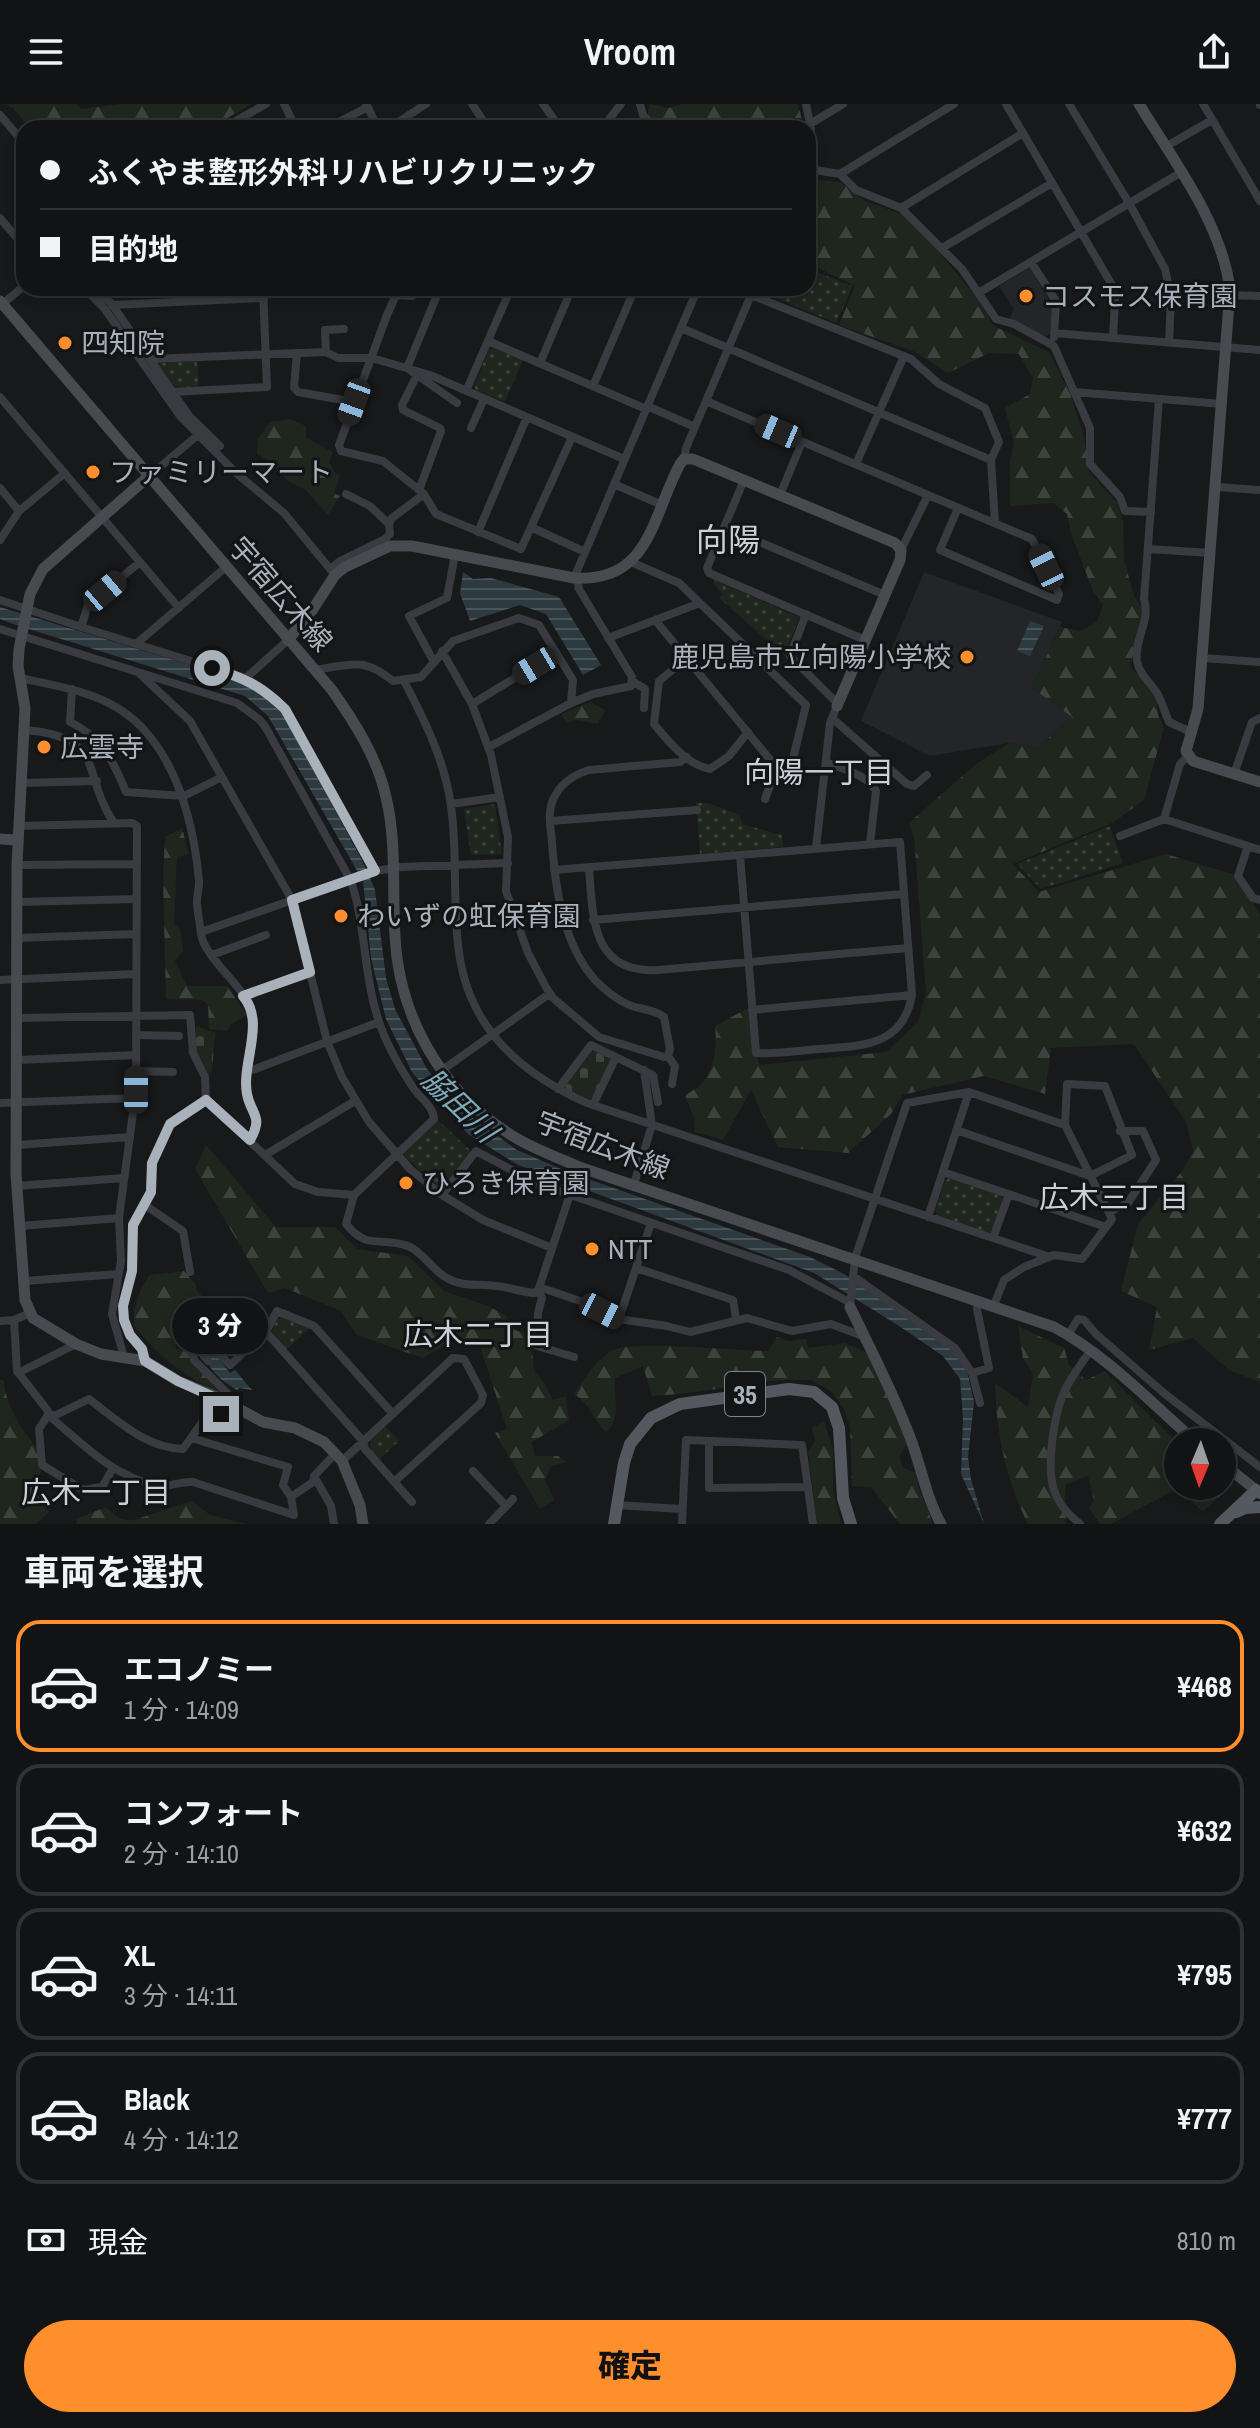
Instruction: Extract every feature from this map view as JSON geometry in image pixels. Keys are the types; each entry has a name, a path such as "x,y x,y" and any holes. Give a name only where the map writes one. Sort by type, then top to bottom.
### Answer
{"main road":[{"name":"35","path":"614,1524 630,1444 639,1430 663,1410 703,1399 805,1389 827,1400 836,1417 843,1498 851,1524"},
{"path":"1225,1519 1258,1492"},
{"path":"1225,1519 1245,1508 1260,1507"}],"street":[{"path":"240,120 266,104"},
{"path":"401,120 426,104"},
{"path":"607,104 614,114"},
{"path":"609,120 621,104"},
{"path":"816,120 843,104"},
{"path":"840,174 954,104"},
{"path":"1006,104 1112,285 1115,300 1113,338"},
{"path":"1069,104 1158,254 1169,282 1169,343"},
{"path":"1139,104 1216,235 1228,275 1230,295 1198,709 1186,747 1193,761 1260,782"},
{"path":"1203,104 1257,188 1260,201"},
{"path":"342,120 367,106"},
{"path":"0,115 16,134"},
{"path":"1165,147 1212,120"},
{"path":"901,208 1023,133"},
{"path":"816,170 840,174 856,190 901,208 942,248 980,292 996,319 1014,324 1054,346"},
{"path":"980,292 1180,173"},
{"path":"942,248 1052,183"},
{"path":"0,218 16,237"},
{"path":"1031,262 1056,301 1054,346 1090,428 1090,464 1120,497 1125,511 1151,512"},
{"path":"1230,295 1260,296"},
{"path":"92,296 104,308 180,416 236,473 284,513 332,572"},
{"path":"102,296 112,305 190,417 220,446"},
{"path":"112,305 225,296"},
{"path":"172,392 267,387 263,296"},
{"path":"396,296 354,402 339,445 341,451 378,458 422,492 436,514 521,549 572,437"},
{"path":"407,368 437,296"},
{"path":"466,391 508,296"},
{"path":"540,363 569,296"},
{"path":"593,386 632,296"},
{"path":"489,747 571,703 593,694 631,686 632,677 575,578 695,296"},
{"path":"332,572 396,545 575,578 595,579 614,573 631,562 645,544 684,459 751,296"},
{"path":"765,296 904,356 939,384 985,408 999,442 991,460 995,523"},
{"name":"宇宿広木線","path":"1,304 349,714 371,754 389,812 395,939 401,981 416,1026 441,1071 464,1097 501,1128 578,1170 634,1184 1034,1319 1091,1350 1180,1428"},
{"path":"681,328 991,460"},
{"path":"326,352 325,330 344,329"},
{"path":"1054,333 1260,350"},
{"path":"488,341 695,427"},
{"path":"150,359 326,352 338,358 372,358 466,391 624,459"},
{"path":"297,353 294,387 298,392 354,402"},
{"path":"856,464 904,356"},
{"path":"407,368 457,403"},
{"path":"246,678 288,640 313,609 332,572 385,539 390,534 392,518 422,492 441,431 403,410 402,405 417,375"},
{"path":"1074,392 1222,404"},
{"path":"0,397 179,608"},
{"path":"471,428 484,399"},
{"path":"1159,399 1144,599 1148,613 1137,661 1158,695 1169,722 1191,732"},
{"path":"706,401 1032,539 1059,594 1057,600 940,550 958,508"},
{"path":"478,532 527,417"},
{"path":"198,435 43,569 26,611 21,634 18,659 25,698 25,730 17,840 16,1145 25,1300 30,1313 40,1323 76,1344 101,1354 145,1361 178,1381 263,1422 305,1432 324,1442 339,1457 360,1505 363,1524"},
{"path":"780,495 802,442"},
{"path":"684,459 693,459 895,543 901,550"},
{"path":"0,540 19,511 65,473"},
{"path":"744,480 707,568 709,573 865,640"},
{"path":"614,484 662,505"},
{"path":"1216,487 1260,490"},
{"path":"0,488 19,511"},
{"path":"346,494 370,506 389,524"},
{"path":"816,848 832,718 900,560 901,550 928,495"},
{"path":"724,527 885,595"},
{"path":"533,528 585,552"},
{"path":"1148,549 1211,553"},
{"path":"434,662 409,616 447,598 455,554"},
{"path":"81,627 88,605 140,562"},
{"path":"631,562 679,583 806,705 792,763 772,762 655,620"},
{"path":"136,644 226,567"},
{"path":"0,600 26,611 246,678 266,691 291,718 373,872"},
{"path":"608,638 700,603"},
{"path":"806,614 790,656 838,705"},
{"path":"314,670 360,663 378,669 393,681 421,677 453,641 519,618 539,625 573,680 571,703"},
{"path":"0,629 237,703 260,720 353,880 369,986 379,1022 402,1070 416,1092 434,1111 434,1119 354,1195 346,1224 356,1237 365,1242 378,1241 412,1248 445,1278 458,1283 495,1285 534,1293 542,1288 619,1319 690,1332 736,1319 756,1319 792,1331 831,1324 867,1337"},
{"path":"442,651 472,704 489,747 508,837 507,896 528,953 549,994 599,1037 660,1057 668,1056"},
{"path":"472,704 556,653"},
{"path":"687,658 659,681 653,720 673,747 699,767 710,769 729,756 748,732"},
{"path":"1202,658 1260,662"},
{"path":"137,672 190,721 292,900 328,1042 355,1101 396,1154 442,1195 493,1225 552,1248"},
{"path":"20,678 98,697 134,719 158,747 184,796 199,883 197,902 201,937 249,1003 252,1020 247,1093 257,1121 250,1140"},
{"path":"404,681 432,735 451,804 457,936 463,974 475,1007 493,1034 521,1065 558,1089 593,1105 1047,1256 1082,1259 1112,1219 1109,1212 1090,1176 1065,1125 1067,1084 1105,1086 1120,1131 1132,1155 1090,1176 956,1130"},
{"path":"632,681 645,689 644,708"},
{"path":"72,689 70,722 86,730 106,749 126,792 184,796 222,777"},
{"path":"1234,774 1252,722 1260,716"},
{"path":"832,718 907,784 914,786 927,775"},
{"path":"25,730 56,733 67,738 87,758 104,808 114,823"},
{"path":"1164,819 1180,764 1188,756"},
{"path":"668,1056 670,1049 664,1017 617,998 596,980 581,961 555,887 550,807 557,791 579,773 680,762 687,757"},
{"path":"765,799 776,762"},
{"path":"826,762 874,786 870,844"},
{"path":"21,783 97,781"},
{"path":"451,804 500,797"},
{"path":"550,821 697,810"},
{"path":"1120,836 1164,819 1260,850"},
{"path":"18,826 114,823 137,826 135,1098 119,1218 121,1247 112,1314 124,1357"},
{"path":"0,839 17,840"},
{"path":"554,870 900,842 912,995 901,1024 884,1039 865,1045 756,1053 740,855"},
{"path":"1248,846 1238,876 1253,898 1260,900"},
{"path":"201,932 373,872 394,868 508,863"},
{"path":"17,865 137,864"},
{"path":"589,868 593,920 600,943 615,960 636,969 658,970 908,948"},
{"path":"593,920 904,894"},
{"path":"17,902 137,899"},
{"path":"17,938 136,934"},
{"path":"212,955 266,935"},
{"path":"243,996 310,972"},
{"path":"0,980 136,974"},
{"path":"441,1071 549,994"},
{"path":"752,1010 912,995"},
{"path":"17,1018 190,1015 193,1053 205,1077 206,1100 295,1184 318,1192 354,1195"},
{"path":"247,1072 379,1022"},
{"path":"136,1035 179,1036"},
{"path":"558,1089 591,1045 653,1075 658,1102"},
{"path":"17,1060 136,1055"},
{"path":"668,1056 675,1066 672,1084"},
{"path":"593,1105 616,1057"},
{"path":"634,1184 652,1125 644,1070"},
{"path":"136,1071 173,1072"},
{"path":"941,1524 928,1497 908,1430 850,1302 855,1258 907,1103 969,1092 1065,1125"},
{"path":"928,1217 969,1092"},
{"path":"0,1103 135,1098"},
{"path":"145,1361 142,1349 130,1335 124,1320 123,1306 132,1271 133,1225 151,1192 152,1163 170,1124 206,1100"},
{"path":"265,1155 355,1101"},
{"path":"1109,1212 1128,1203 1156,1160 1143,1131 1120,1131"},
{"path":"16,1145 130,1137"},
{"path":"442,1195 476,1151 516,1175 789,1270 850,1302"},
{"path":"574,1357 537,1346 538,1313 542,1298 538,1291 578,1170"},
{"path":"943,1172 1106,1227"},
{"path":"17,1186 124,1178"},
{"path":"993,1238 1009,1194"},
{"path":"145,1205 183,1231 190,1272"},
{"path":"20,1226 119,1218"},
{"path":"619,1319 651,1223"},
{"path":"994,1305 1004,1280 1047,1256"},
{"path":"636,1268 733,1300 736,1319"},
{"path":"24,1281 119,1274"},
{"path":"853,1277 941,1335 962,1355 972,1373 980,1403"},
{"path":"972,1373 989,1368 977,1309 979,1300"},
{"path":"208,1361 203,1355 204,1351 213,1347 230,1365 266,1332 277,1311 314,1326 393,1414"},
{"path":"0,1321 14,1320 30,1313"},
{"path":"1068,1335 1078,1319 1084,1320 1165,1394 1260,1467"},
{"path":"14,1320 17,1371 48,1415 112,1470 158,1486 179,1481 193,1482 294,1515"},
{"path":"48,1415 56,1415 89,1399 134,1433 171,1449 183,1449 203,1421 221,1414 229,1404 228,1394 192,1357 198,1345 206,1338 225,1332 228,1325"},
{"path":"266,1332 363,1441 365,1449 412,1502"},
{"path":"24,1370 76,1344"},
{"path":"1080,1524 1068,1514 1054,1492 1051,1464 1062,1395 1091,1350"},
{"path":"291,1497 313,1482 314,1476 363,1441 453,1358 464,1359 483,1395 481,1403 394,1482"},
{"path":"48,1415 39,1429 42,1465 83,1490 102,1487 112,1470"},
{"path":"191,1438 288,1467 283,1485 291,1497 294,1515 300,1524"},
{"path":"682,1524 686,1440 802,1445 813,1524"},
{"path":"709,1441 709,1488 808,1487"},
{"path":"473,1471 509,1502 489,1524"},
{"path":"1236,1474 1258,1492"},
{"path":"314,1476 331,1506 334,1524"},
{"path":"617,1505 681,1509"}],"shaded area":[{"name":"コスモス保育園","path":"1030,268 1052,305 1050,334 1045,337 1009,319 1014,310 999,286"},
{"path":"463,572 473,579 491,578 559,597 601,665 583,675 546,614 520,605 470,621 460,593"},
{"name":"鹿児島市立向陽小学校","path":"924,572 1062,622 1032,688 1072,717 1037,748 1009,743 930,756 861,721"},
{"path":"0,607 233,678 266,694 281,710 364,864 375,890 386,978 395,1009 427,1069 465,1112 517,1150 568,1172 810,1257 844,1274 938,1337 960,1359 968,1375 974,1402 968,1457 984,1524 961,1474 963,1418 960,1379 943,1356 814,1273 518,1165 468,1134 436,1100 412,1072 386,1019 371,958 363,881 268,716 245,696 0,619"},
{"path":"1030,621 1044,626 1030,656 1017,651"},
{"path":"211,1348 230,1373 235,1370 252,1390 237,1390 218,1376 206,1356"}],"green space":[{"path":"4,104 77,104 81,109 119,104 251,104 224,120 23,120 13,108"},
{"path":"649,104 669,108 682,104 798,104 802,120 647,120"},
{"path":"816,180 840,182 865,201 902,214 923,233 978,299 994,326 1049,352 1070,393 1084,437 1089,472 1117,503 1123,520 1124,560 1134,596 1144,611 1130,666 1156,695 1158,715 1164,727 1144,800 1114,822 1013,864 1039,892 1166,854 1239,876 1260,915 1260,1382 1229,1370 1193,1338 1149,1350 1157,1307 1121,1291 1138,1224 1182,1171 1193,1151 1186,1122 1134,1044 1051,1048 1045,1094 984,1076 902,1095 891,1114 848,1153 778,1147 751,1090 723,1140 695,1132 694,1119 685,1095 702,1083 712,1066 716,1047 715,1026 748,1008 759,1065 886,1052 918,1022 926,993 914,837 909,823 976,764 1009,743 1037,748 1072,717 1032,688 1060,627 1079,631 1097,622 1103,605 1093,591 1067,514 1053,503 1010,506 1010,461 1014,444 1005,408 1030,394 1033,378 1019,354 989,353 948,373 915,352 839,325 855,286 816,267"},
{"path":"816,272 853,286 836,323 771,296 816,296"},
{"path":"494,348 523,360 505,402 476,390 474,386 489,349"},
{"path":"197,361 199,386 174,386 159,366 159,363"},
{"path":"290,419 306,426 306,438 333,452 329,462 335,473 340,475 334,493 340,496 328,515 306,490 289,482 268,460 257,454 258,439 270,422"},
{"path":"714,580 799,617 785,656 719,598 722,594"},
{"path":"590,702 605,710 598,724 575,720 567,723 561,714"},
{"path":"696,803 708,803 740,815 742,824 782,835 783,847 700,854"},
{"path":"495,804 502,854 471,855 464,809"},
{"path":"1110,826 1123,863 1041,889 1017,864"},
{"path":"182,828 189,854 177,857 174,924 180,929 183,951 175,961 187,986 227,986 247,1015 231,1024 227,1031 209,1029 208,1005 202,1000 166,999 165,837"},
{"path":"196,1026 216,1033 210,1076 196,1053"},
{"path":"595,1051 609,1058 610,1062 593,1097 589,1099 566,1089 565,1085"},
{"path":"437,1119 471,1151 444,1188 440,1188 404,1156"},
{"path":"206,1145 276,1227 335,1227 357,1249 408,1256 444,1291 486,1305 505,1315 515,1330 531,1336 534,1370 553,1400 566,1396 569,1420 532,1442 535,1456 558,1456 567,1462 551,1466 545,1480 554,1500 540,1509 495,1433 507,1429 479,1343 451,1341 423,1358 357,1335 341,1311 285,1288 268,1293 195,1169"},
{"path":"950,1178 1002,1195 1004,1201 993,1231 989,1233 937,1216 935,1210 945,1180"},
{"path":"184,1271 202,1294 193,1302 218,1323 203,1338 193,1330 178,1333 176,1348 188,1353 225,1395 175,1366 153,1348 134,1326 137,1299 150,1275"},
{"path":"282,1317 310,1328 286,1350 272,1331 277,1319"},
{"path":"1018,1326 1064,1348 1069,1365 1086,1380 1105,1371 1164,1430 1164,1495 1111,1524 1100,1524 1089,1508 1094,1500 1088,1476 1065,1485 1066,1524 1028,1524 1008,1473 1000,1437 995,1383 1028,1407 1033,1374 1023,1359"},
{"path":"777,1337 789,1341 806,1339 808,1348 845,1343 870,1354 908,1442 899,1457 904,1468 916,1473 933,1524 900,1524 871,1487 852,1486 850,1427 844,1409 832,1392 811,1380 777,1380 652,1396 643,1366 615,1378 614,1421 606,1432 585,1403 574,1394 590,1371 611,1351 661,1346 768,1351"},
{"path":"0,1379 4,1381 18,1422 44,1457 39,1492 49,1512 36,1524 0,1524"},
{"path":"824,1421 833,1449 833,1489 841,1524 817,1524 808,1452 815,1440 812,1428"},
{"path":"385,1426 399,1441 380,1459 370,1448 370,1441"},
{"path":"1190,1500 1216,1500 1203,1511"},
{"path":"192,1501 210,1515 246,1524 77,1524 76,1519 106,1507 118,1517 134,1520"}],"place":[{"name":"コスモス保育園","path":"1026,296"},
{"name":"四知院","path":"65,343"},
{"name":"ファミリーマート","path":"93,472"},
{"name":"鹿児島市立向陽小学校","path":"967,657"},
{"name":"広雲寺","path":"44,747"},
{"name":"わいずの虹保育園","path":"341,916"},
{"name":"ひろき保育園","path":"406,1183"},
{"name":"NTT","path":"592,1249"}],"district":[{"name":"向陽","path":"728,539"},
{"name":"向陽一丁目","path":"819,772"},
{"name":"広木三丁目","path":"1114,1197"},
{"name":"広木二丁目","path":"478,1334"},
{"name":"広木一丁目","path":"96,1492"}],"route":[{"path":"212,668 246,678 285,709 375,871 292,900 310,972 243,996 251,1010 252,1033 246,1088 256,1116 256,1129 250,1140 206,1100 170,1124 152,1163 151,1192 133,1225 132,1271 123,1306 130,1335 142,1349 145,1361 178,1381 231,1405 221,1414"}],"water label":[{"name":"脇田川","path":"460,1105"}]}
